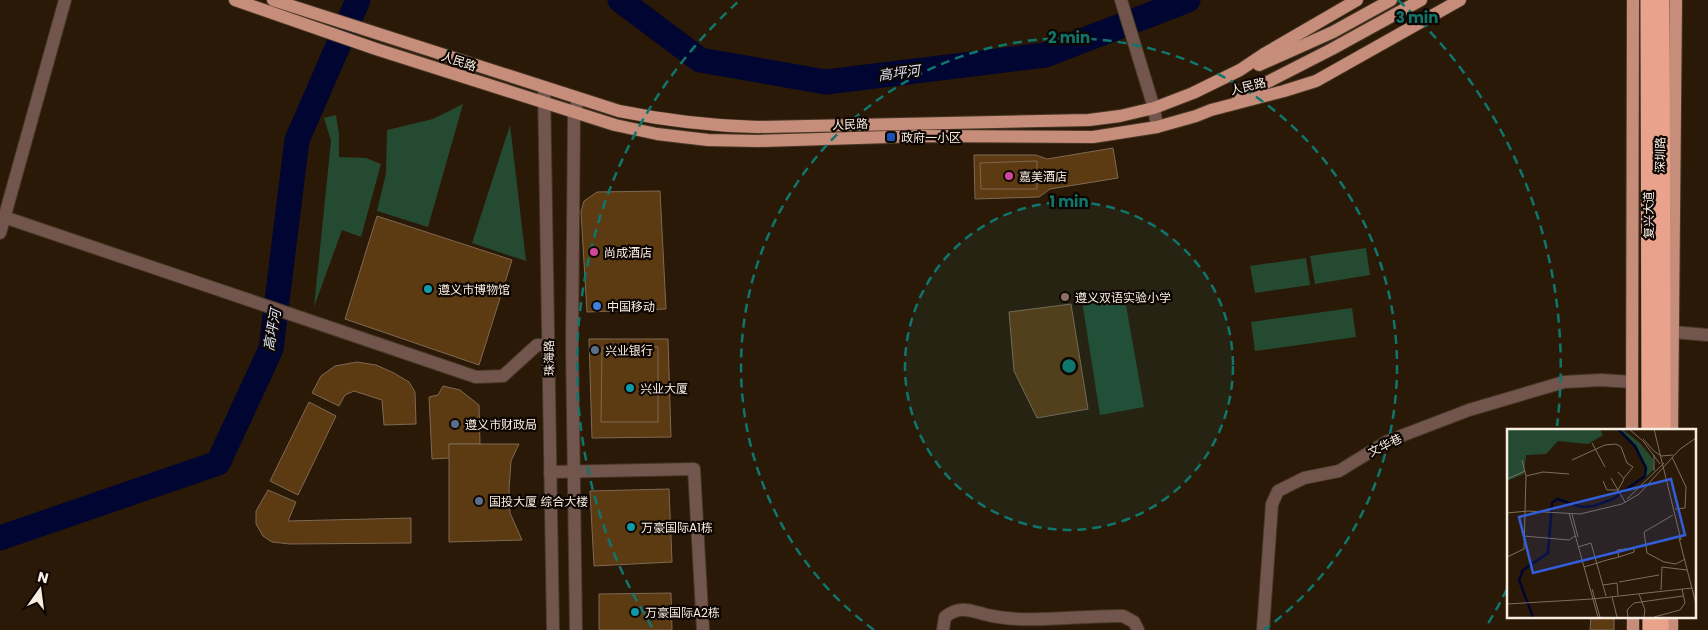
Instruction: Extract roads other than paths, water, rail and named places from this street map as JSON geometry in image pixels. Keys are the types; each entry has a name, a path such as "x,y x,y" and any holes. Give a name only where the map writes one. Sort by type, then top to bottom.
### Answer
{"highway":[{"name":"复兴大道","path":"1648,0 1649,429"},
{"name":"复兴大道","path":"1662,0 1663,429"}],"main road":[{"name":"人民路","path":"235,0 376,49 616,125 657,134 708,140 738,141 921,136 1093,137 1157,127 1316,81 1460,0"},
{"name":"人民路","path":"272,0 619,111 659,120 709,126 758,127 1089,120 1120,116 1154,108 1193,93 1240,70 1357,0"},
{"path":"1193,93 1310,43 1391,0"},
{"path":"1211,110 1264,85 1421,0"},
{"path":"1632,0 1632,429"},
{"name":"深圳路","path":"1672,429 1676,0"}],"street":[{"path":"0,233 65,0"},
{"path":"1121,0 1154,108 1157,127"},
{"name":"珠海路","path":"544,86 553,630"},
{"name":"珠海路","path":"576,630 572,345 574,113 579,99"},
{"path":"4,217 476,377 503,376 537,345 548,345"},
{"path":"1672,332 1708,335"},
{"name":"文华巷","path":"1263,630 1272,504 1278,491 1304,478 1339,471 1388,441 1469,410 1564,382 1601,380 1632,382"},
{"path":"550,472 694,469 703,630"},
{"path":"943,630 945,617 961,609 1002,618 1123,616 1134,622 1138,630"}],"waterway":[{"name":"高坪河","path":"0,538 218,463 271,349 297,140 358,0"},
{"name":"高坪河","path":"620,0 700,60 826,82 1045,55 1188,0"}],"place":[{"name":"政府一小区","path":"891,137"},
{"name":"嘉美酒店","path":"1009,176"},
{"name":"尚成酒店","path":"594,252"},
{"name":"遵义市博物馆","path":"428,289"},
{"name":"遵义双语实验小学","path":"1065,297"},
{"name":"中国移动","path":"597,306"},
{"name":"兴业银行","path":"595,350"},
{"name":"兴业大厦","path":"630,388"},
{"name":"遵义市财政局","path":"455,424"},
{"name":"国投大厦 综合大楼","path":"479,501"},
{"name":"万豪国际A1栋","path":"631,527"},
{"name":"万豪国际A2栋","path":"635,612"}]}
